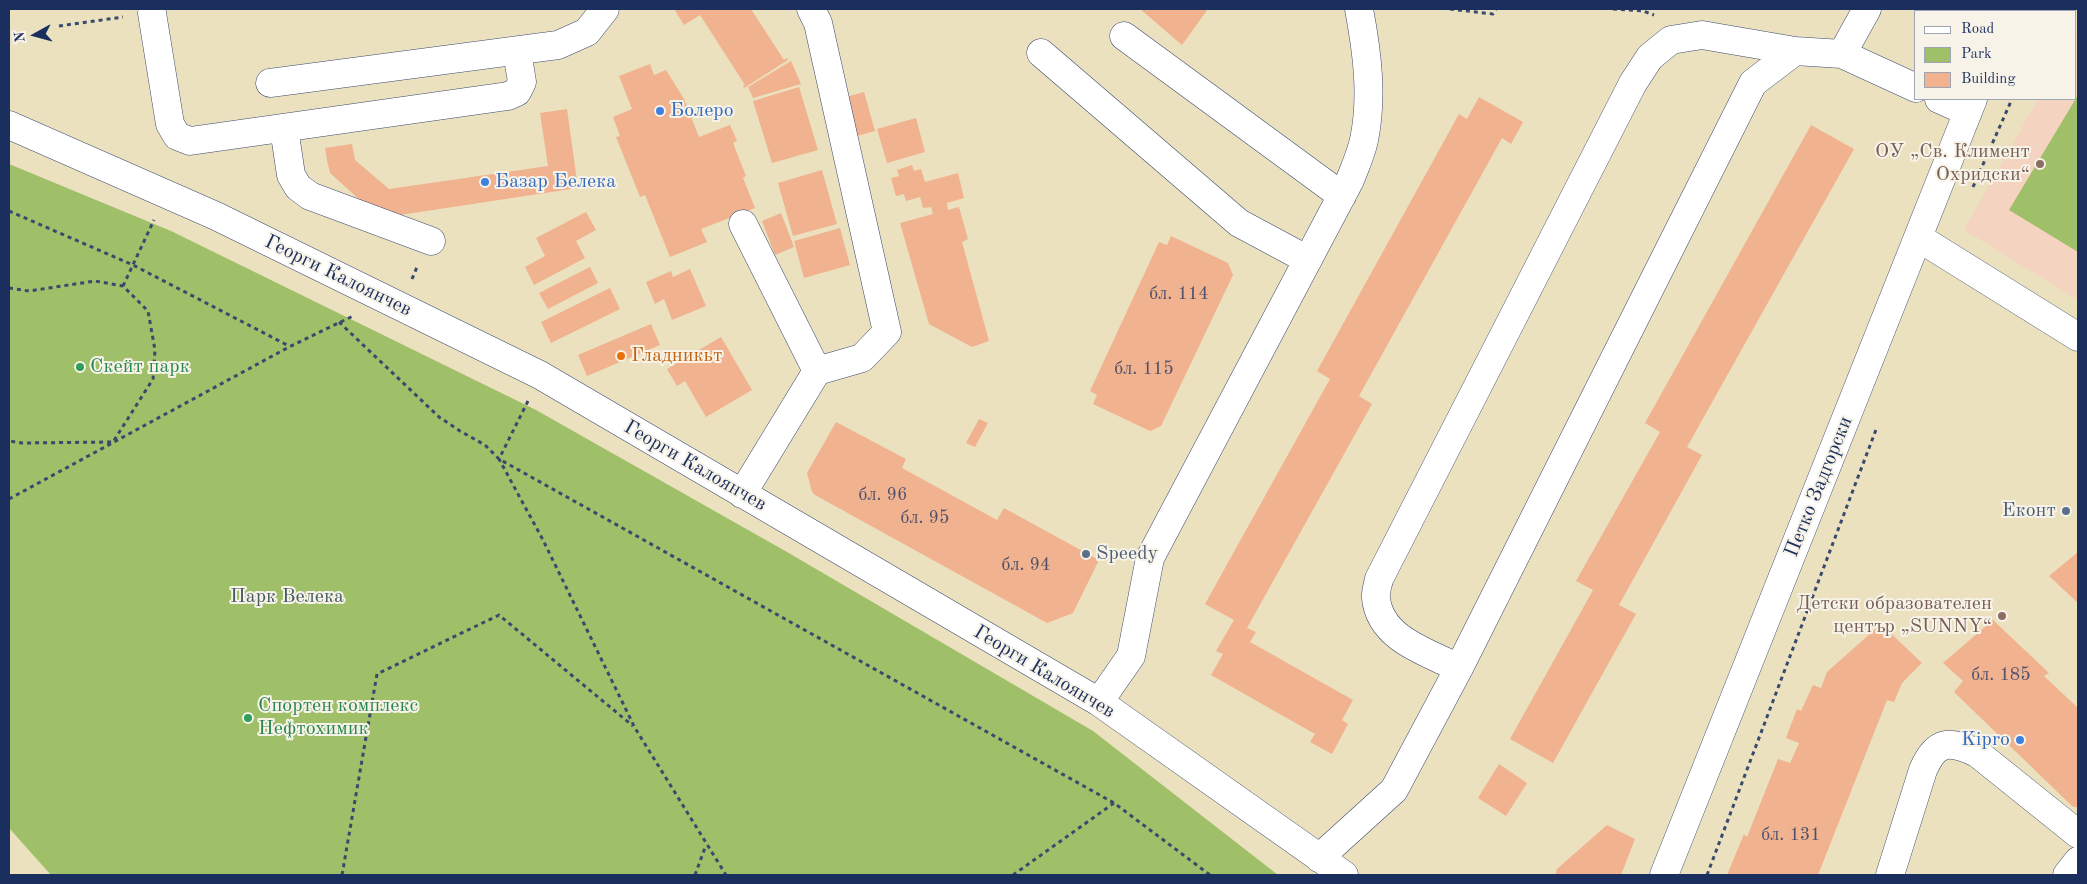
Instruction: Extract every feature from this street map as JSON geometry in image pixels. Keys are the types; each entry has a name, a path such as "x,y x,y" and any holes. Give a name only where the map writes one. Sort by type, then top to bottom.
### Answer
{"street":[{"path":"270,83 558,45 587,32 604,9"},
{"path":"742,494 817,371 862,358 886,332 818,23 811,9"},
{"path":"1099,702 1130,656 1150,558 1350,180 1364,140 1369,96 1367,50 1359,9"},
{"path":"1842,54 1867,9"},
{"path":"152,12 170,124 177,136 190,141 508,96 517,92 522,82 517,51"},
{"path":"1459,668 1398,638 1383,622 1376,598 1379,579 1633,83 1650,57 1671,40 1702,35 1795,51 1842,54 1914,87"},
{"path":"1124,36 1342,196"},
{"path":"1319,858 1394,790 1459,668 1753,83 1795,51"},
{"path":"1041,53 1238,223 1308,260"},
{"path":"1944,100 1971,105"},
{"name":"Петко Задгорски","path":"1664,875 1971,105"},
{"name":"Георги Калоянчев","path":"9,125 216,216 540,375 1099,702 1344,875"},
{"path":"284,128 291,175 298,187 310,196 431,241"},
{"path":"743,224 817,371"},
{"path":"1919,238 2078,337"},
{"path":"1890,875 1923,770 1930,754 1945,744 1961,745 1977,753 2078,834"},
{"path":"2067,875 2078,861"}],"path":[{"path":"1450,9 1493,14 1496,9"},
{"path":"59,26 152,12"},
{"path":"1970,194 2012,100"},
{"path":"9,211 133,265 289,346"},
{"path":"123,286 156,215"},
{"path":"420,284 412,279 431,241"},
{"path":"9,288 29,290 95,281 123,286 148,311 156,350 153,379 113,442"},
{"path":"9,499 289,346 355,315"},
{"path":"340,322 440,417 484,445 499,460 1114,802 1210,875"},
{"path":"499,460 540,375"},
{"path":"1707,875 1880,421"},
{"path":"9,441 22,443 113,442"},
{"path":"499,460 543,540 635,728 726,875"},
{"path":"342,875 377,674 499,615 635,728"},
{"path":"1013,875 1114,802"},
{"path":"695,875 706,844"}],"shaded area":[{"name":"ОУ „Св. Климент Охридски“","path":"2078,28 2078,300 1964,230 2037,100 2077,100"}],"green space":[{"path":"2078,95 2078,252 2009,210 2075,100 2077,100"},
{"name":"Парк Велека","path":"9,164 171,231 536,410 787,552 1093,731 1278,875 51,875 9,828"}],"building":[{"path":"674,9 751,9 784,60 787,58 788,60 744,88 743,86 745,85 700,15 684,25"},
{"path":"1140,9 1208,9 1182,45"},
{"path":"791,61 801,84 753,98 748,87"},
{"path":"650,64 654,75 666,70 684,99 699,137 730,125 737,141 733,143 746,176 743,178 755,208 701,229 707,242 670,257 645,195 640,197 616,137 620,136 613,117 632,109 619,76"},
{"path":"799,87 818,150 772,163 753,101"},
{"path":"864,92 875,131 857,136 846,97"},
{"path":"1479,97 1523,122 1511,144 1502,138 1359,396 1372,404 1247,628 1256,632 1250,642 1353,700 1342,720 1348,724 1332,754 1310,742 1315,734 1211,675 1223,654 1216,651 1234,620 1205,604 1330,379 1317,371 1459,114 1467,119"},
{"path":"567,109 578,188 380,218 330,173 325,148 352,144 355,160 389,189 548,166 540,113"},
{"path":"916,118 925,152 887,163 877,129"},
{"path":"1811,125 1854,149 1687,447 1702,455 1619,605 1636,614 1553,763 1510,739 1593,590 1576,581 1660,432 1645,423"},
{"path":"912,165 914,171 921,169 925,182 958,173 964,198 947,203 948,210 959,207 968,239 962,242 989,341 972,347 929,324 900,223 933,214 931,207 923,208 920,197 906,201 904,194 896,196 891,178 899,176 897,170"},
{"path":"822,170 837,224 793,236 778,183"},
{"path":"586,212 596,230 576,241 585,258 534,285 525,267 545,256 536,238"},
{"path":"781,213 794,247 775,255 762,221"},
{"path":"840,228 850,265 804,278 794,241"},
{"path":"1171,236 1228,263 1233,275 1161,426 1150,431 1093,404 1097,395 1090,391 1159,242 1167,245"},
{"path":"590,267 598,283 548,309 539,293"},
{"path":"690,269 706,306 672,320 664,299 655,304 646,282 671,271 673,277"},
{"path":"610,288 620,309 551,343 541,322"},
{"path":"651,324 660,345 587,376 578,355"},
{"path":"721,337 752,390 706,417 685,381 677,386 667,369"},
{"path":"979,419 988,423 975,447 966,443"},
{"path":"836,422 906,459 902,468 997,520 1004,508 1099,560 1073,613 1047,623 815,495 812,492 807,473"},
{"path":"2078,552 2078,603 2049,576"},
{"path":"1993,620 2049,673 2044,676 2078,708 2078,807 2073,807 1954,692 1963,681 1943,663"},
{"path":"1881,624 1922,663 1902,683 1894,702 1887,700 1818,875 1727,875 1744,834 1747,837 1778,759 1790,763 1799,743 1786,738 1797,709 1801,711 1813,685 1821,688 1827,672"},
{"path":"1499,764 1527,783 1506,816 1478,798"},
{"path":"1607,825 1635,839 1621,875 1555,875 1557,869"}],"place":[{"name":"Болеро","path":"660,111"},
{"name":"ОУ „Св. Климент Охридски“","path":"2040,164"},
{"name":"Базар Белека","path":"485,182"},
{"name":"Гладникьт","path":"621,356"},
{"name":"Скейт парк","path":"80,367"},
{"name":"Еконт","path":"2066,511"},
{"name":"Speedy","path":"1086,554"},
{"name":"Детски образователен център „SUNNY“","path":"2002,616"},
{"name":"Спортен комплекс Нефтохимик","path":"248,718"},
{"name":"Kipro","path":"2020,740"}]}
